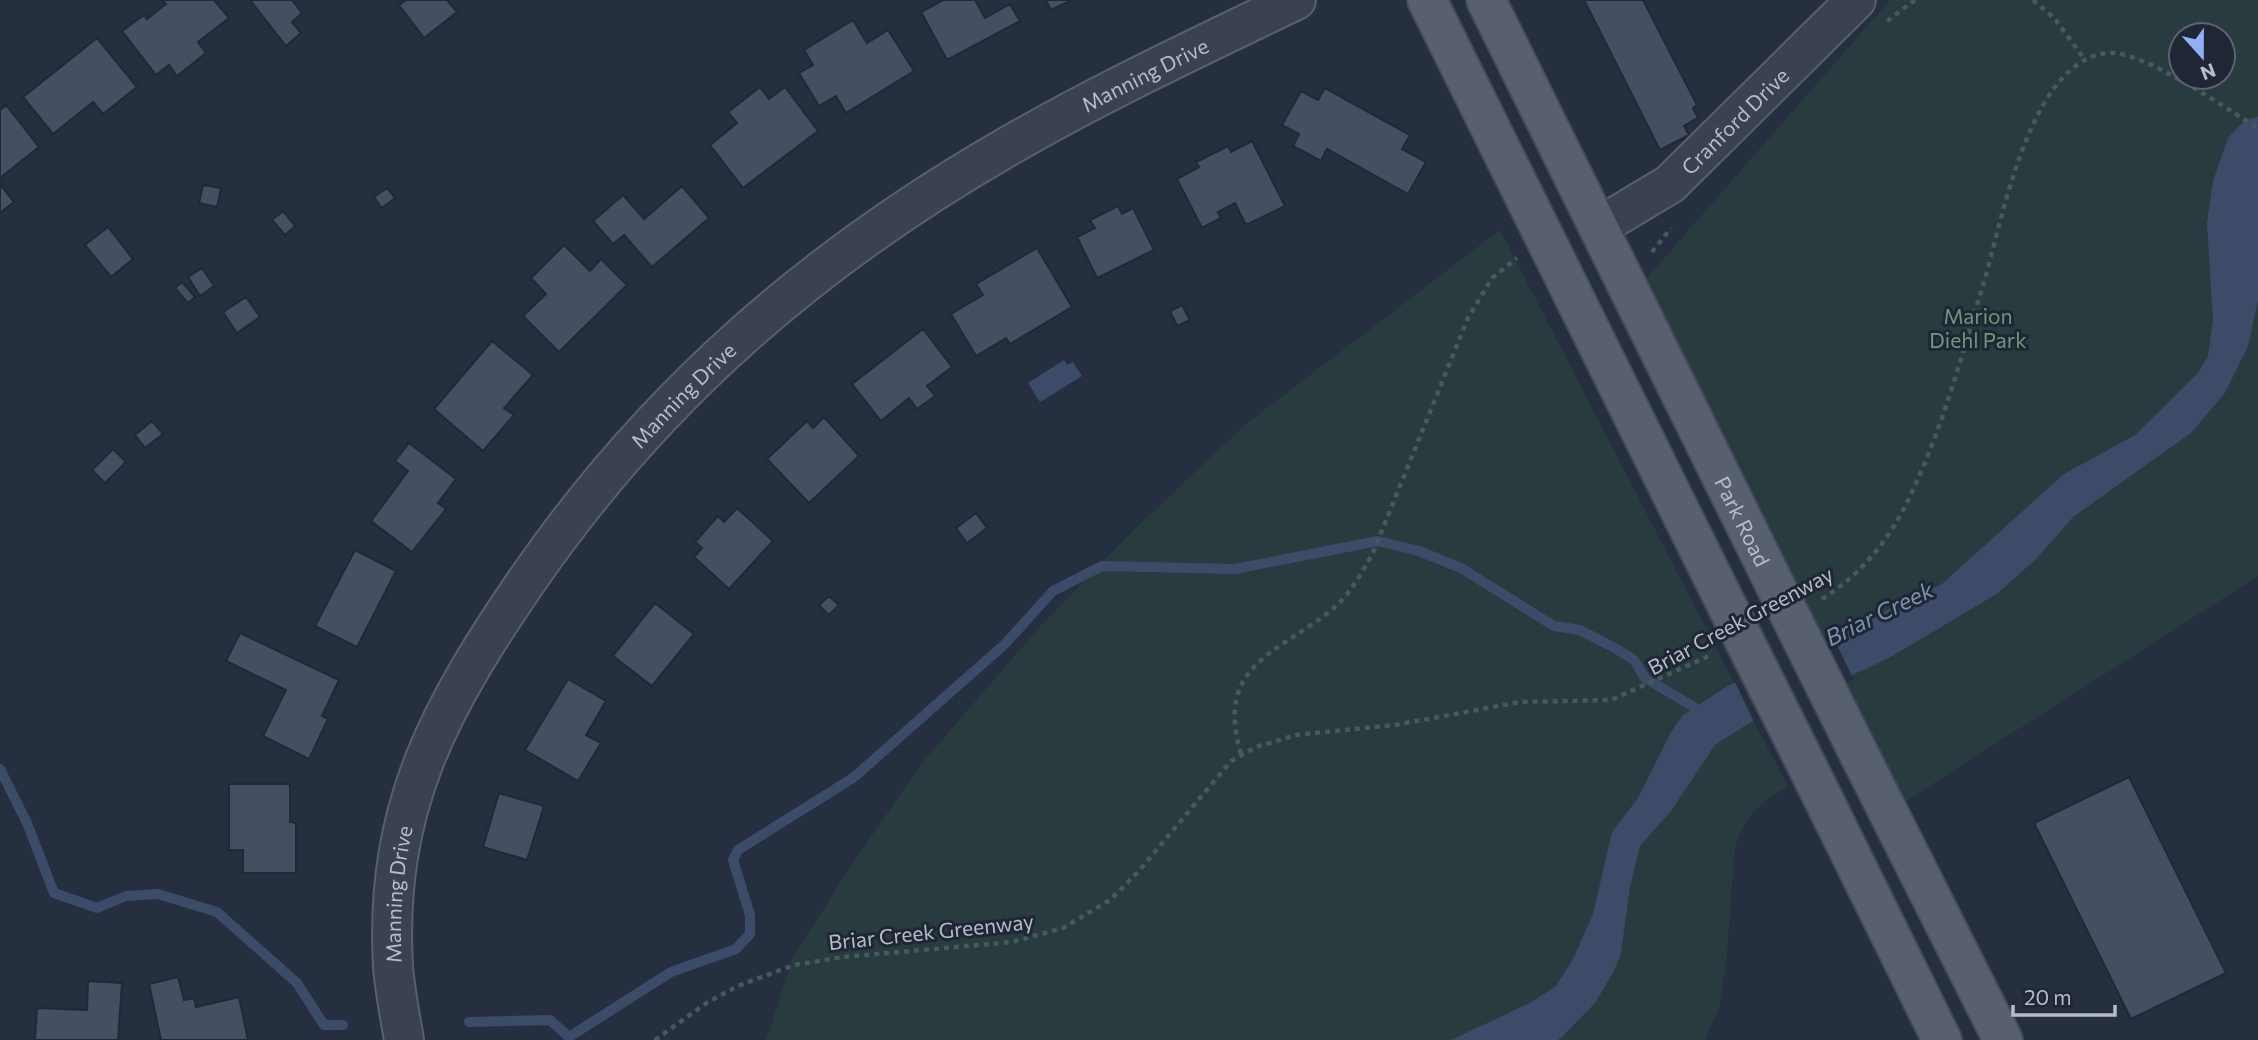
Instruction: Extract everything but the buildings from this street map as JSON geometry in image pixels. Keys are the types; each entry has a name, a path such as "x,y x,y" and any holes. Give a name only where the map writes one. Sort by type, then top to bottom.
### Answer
{"main road":[{"path":"1427,0 1942,1040"},
{"name":"Park Road","path":"1486,0 2003,1040"}],"street":[{"name":"Manning Drive","path":"404,1040 393,971 394,897 401,831 417,775 440,722 480,649 555,539 604,478 677,396 738,337 794,290 866,236 1010,145 1296,0"},
{"name":"Cranford Drive","path":"1600,226 1670,184 1856,0"}],"path":[{"path":"2033,0 2055,19 2085,60 2108,53 2120,53 2153,66 2258,128"},
{"name":"Briar Creek Greenway","path":"1821,600 1842,586 1879,549 1910,497 1925,461 1974,315 2016,163 2029,132 2053,91 2073,68 2085,60"},
{"path":"1241,754 1234,708 1243,678 1261,658 1336,606 1349,593 1372,555 1468,318 1492,278 1520,256"},
{"name":"Briar Creek Greenway","path":"655,1040 708,1002 740,985 794,965 843,957 1012,942 1063,928 1110,900 1138,872 1231,761 1241,754 1296,735 1395,725 1520,702 1596,703 1627,696 1718,651"}],"green space":[{"name":"Marion Diehl Park","path":"1890,0 2258,0 2258,576 1898,806 1816,646 1647,278"},
{"path":"1500,230 1788,787 1769,798 1755,811 1735,847 1726,964 1719,1008 1705,1040 766,1040 793,957 853,863 922,763 1044,622 1139,525 1246,424"}],"water":[{"path":"2258,116 2258,300 2248,346 2225,393 2191,433 2073,517 2036,559 1998,593 1889,658 1751,722 1715,745 1671,811 1640,846 1630,887 1621,953 1614,971 1595,1003 1562,1037 1558,1040 1451,1040 1530,1003 1556,986 1573,959 1593,914 1612,832 1638,798 1671,732 1683,715 1726,687 1942,584 2064,474 2135,435 2198,373 2208,356 2213,320 2207,223 2213,181 2228,138 2242,123"},
{"path":"1064,360 1067,365 1073,362 1082,376 1040,402 1028,383"}],"pier":[{"path":"1832,635 1854,680 1755,724 1734,680"}],"waterway":[{"path":"469,1022 550,1020 569,1037 671,972 736,949 750,934 750,915 733,860 738,850 853,778 1004,645 1053,591 1102,566 1235,569 1378,541 1419,551 1461,568 1554,626 1580,630 1615,648 1634,660 1645,678 1704,713"},
{"path":"0,769 27,823 54,893 97,908 126,896 158,894 217,912 297,983 324,1025 343,1025"}],"water label":[{"name":"Briar Creek","path":"1879,613"}]}
